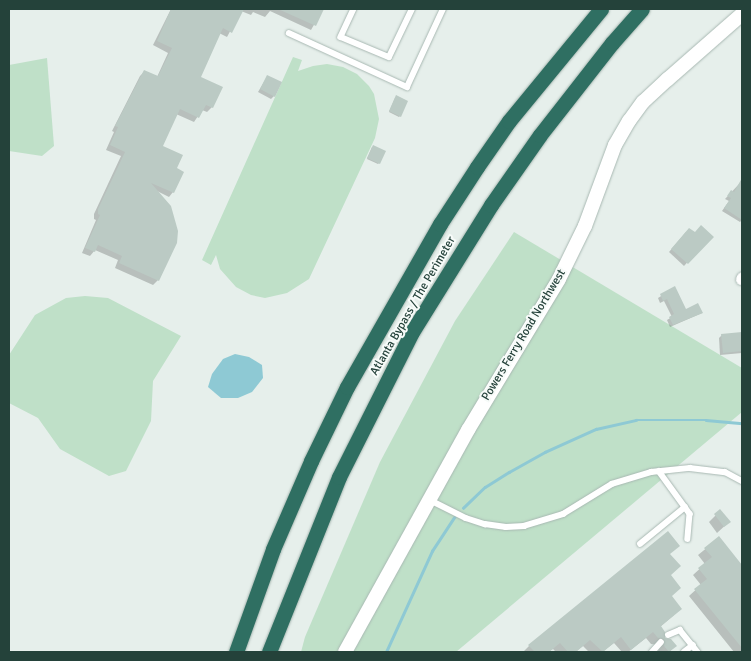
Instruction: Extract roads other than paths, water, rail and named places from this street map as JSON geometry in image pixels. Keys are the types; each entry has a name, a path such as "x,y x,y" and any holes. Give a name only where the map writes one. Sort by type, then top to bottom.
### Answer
{"highway":[{"name":"Atlanta Bypass / The Perimeter","path":"236,652 273,549 311,461 365,356 440,224 477,167 520,108 601,9"},
{"name":"Atlanta Bypass / The Perimeter","path":"269,652 338,477 412,332 491,205 540,135 612,43 642,9"}],"street":[{"name":"Powers Ferry Road Northwest","path":"345,652 488,395 559,279 585,226 615,144 628,121 643,102 742,14"}],"lane":[{"path":"354,9 342,37 389,57 412,9"},
{"path":"289,33 407,87 443,9"},
{"path":"429,499 485,524 506,527 524,526 563,514 612,484 659,470 675,468 710,470 725,472 742,481"},
{"path":"659,470 690,514 688,538"},
{"path":"640,544 685,507"},
{"path":"668,635 680,630 698,652"},
{"path":"652,652 661,642"},
{"path":"684,652 693,646"}],"water":[{"path":"235,354 249,357 262,365 263,378 252,392 238,398 221,398 208,387 212,374 223,359"}],"waterway":[{"path":"463,508 485,487 509,472 545,452 596,429 636,420 706,420 742,423"},
{"path":"386,652 432,551 455,516"}]}
